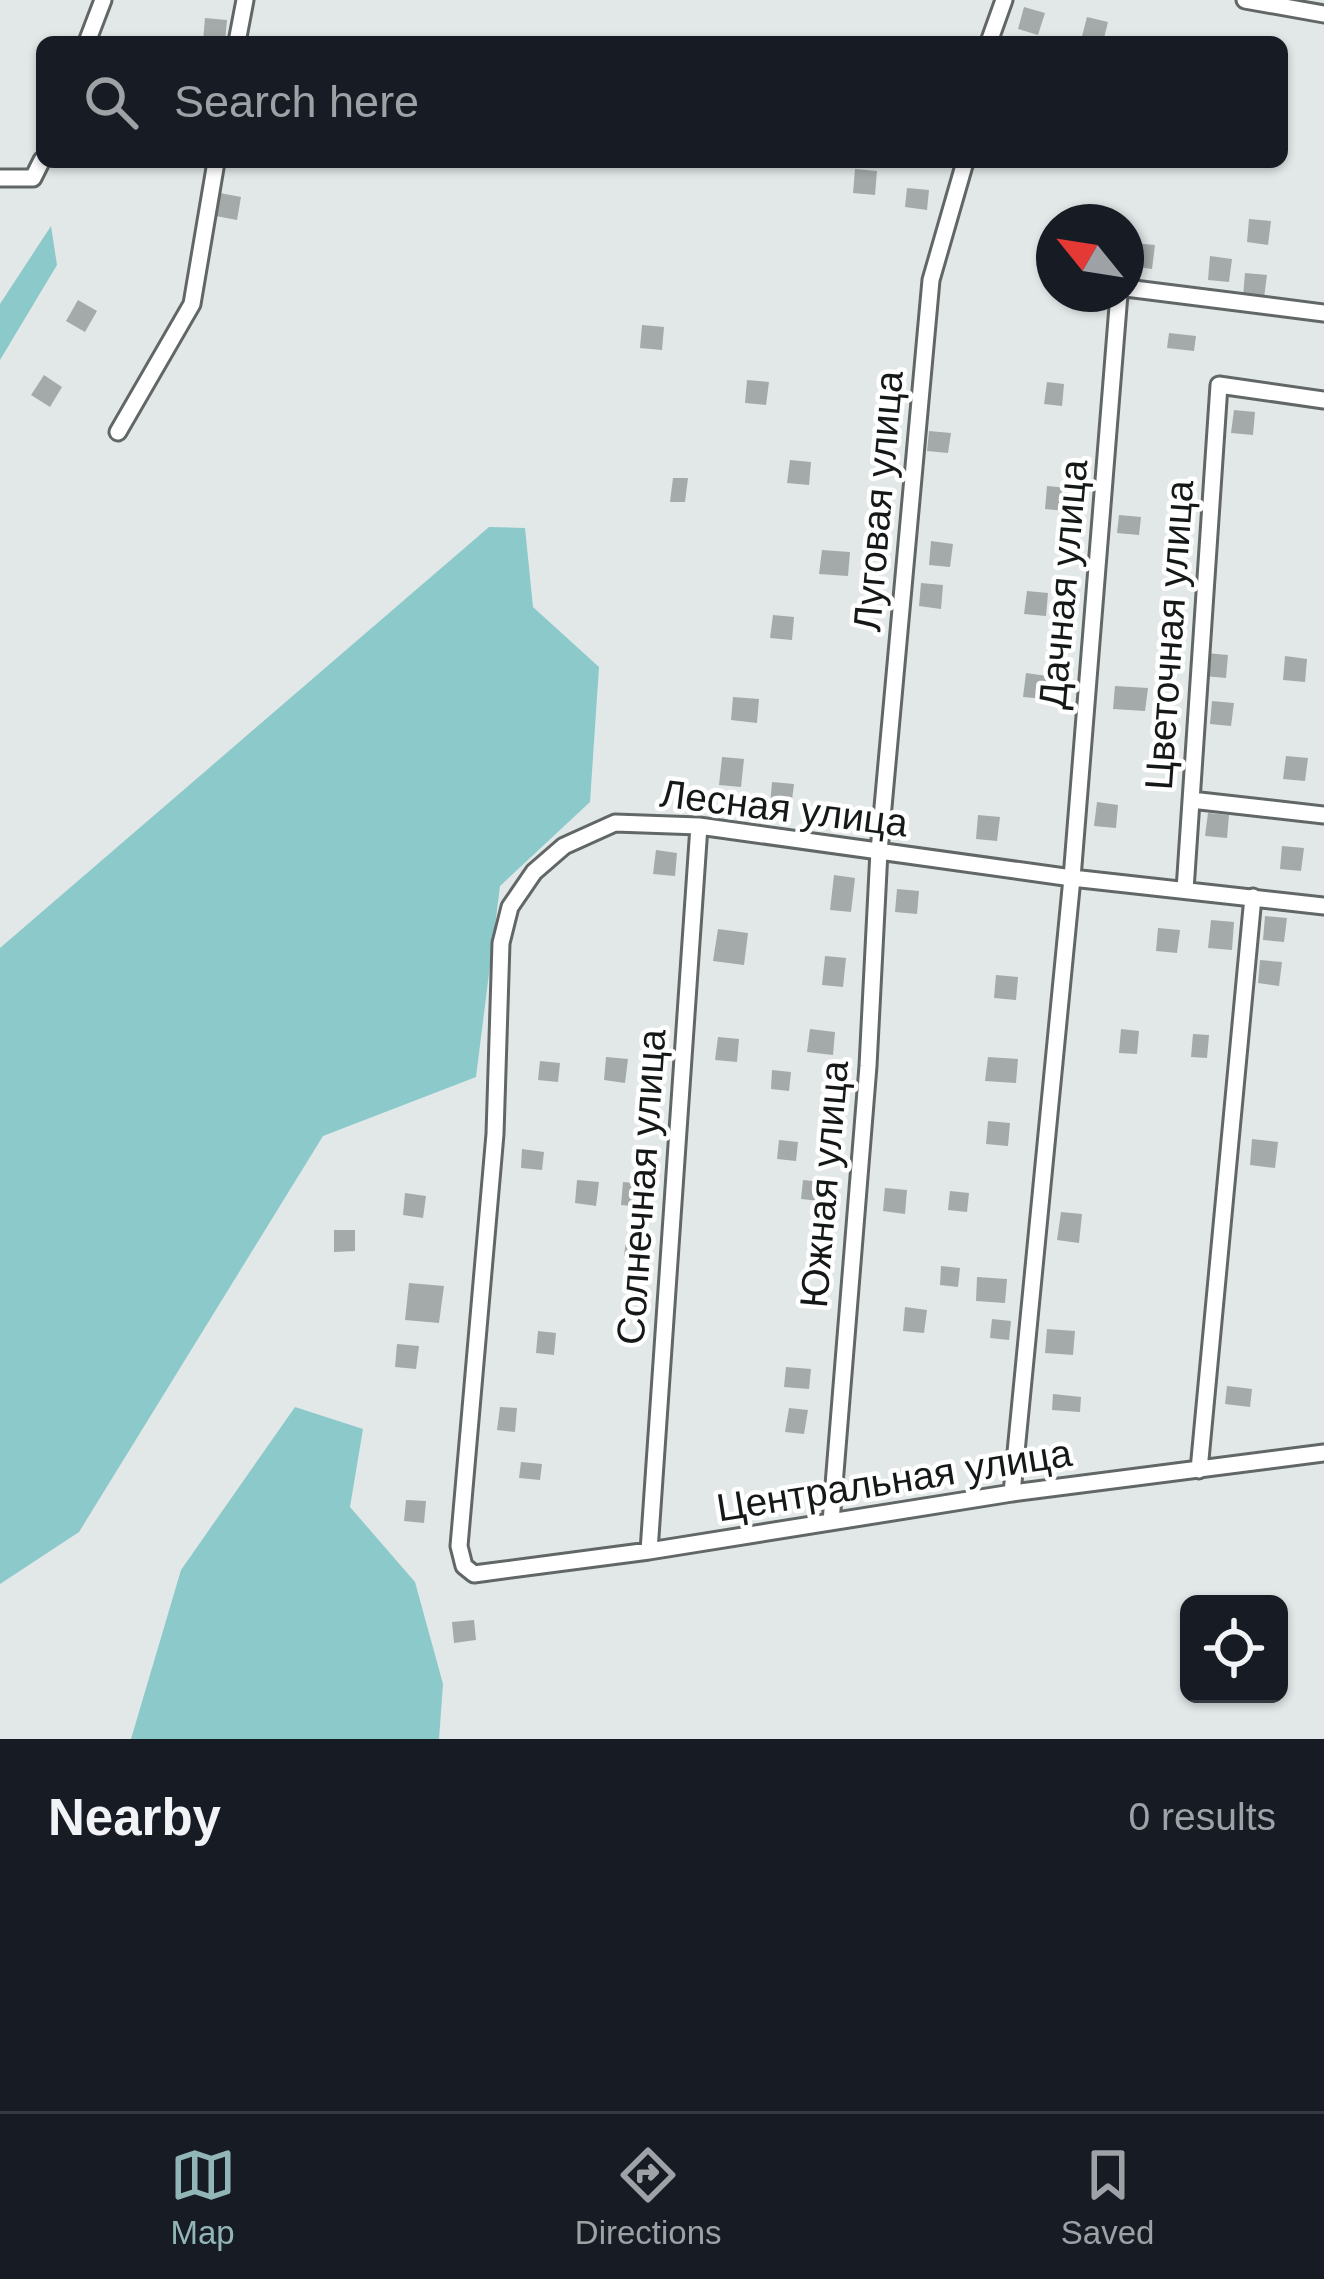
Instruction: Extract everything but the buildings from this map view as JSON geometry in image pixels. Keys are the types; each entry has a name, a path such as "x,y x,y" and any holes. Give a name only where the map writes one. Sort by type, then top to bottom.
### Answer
{"street":[{"path":"89,36 103,0"},
{"path":"238,36 245,0"},
{"path":"991,36 1004,0"},
{"path":"1245,0 1324,14"},
{"path":"0,178 33,178 38,168"},
{"path":"118,432 192,304 215,168"},
{"name":"Луговая улица","path":"879,851 931,280 962,168"},
{"path":"1144,290 1324,313"},
{"name":"Дачная улица","path":"1012,1493 1072,878 1118,312"},
{"name":"Цветочная улица","path":"1185,890 1219,386 1324,400"},
{"path":"1191,800 1324,814"},
{"name":"Лесная улица","path":"474,1574 464,1566 459,1546 495,1134 501,943 510,907 534,872 564,846 615,823 699,826 1072,878 1324,906"},
{"name":"Солнечная улица","path":"649,1551 699,826"},
{"name":"Южная улица","path":"831,1522 868,1066 879,851"},
{"path":"1199,1470 1253,897"},
{"name":"Центральная улица","path":"474,1574 1012,1493 1324,1453"}],"shaded area":[{"path":"51,226 57,265 0,360 0,304"},
{"path":"489,527 525,528 533,607 599,667 590,802 500,886 476,1077 323,1136 79,1532 0,1584 0,948"},
{"path":"295,1407 363,1429 350,1507 415,1582 443,1684 439,1739 131,1739 181,1570"}]}
